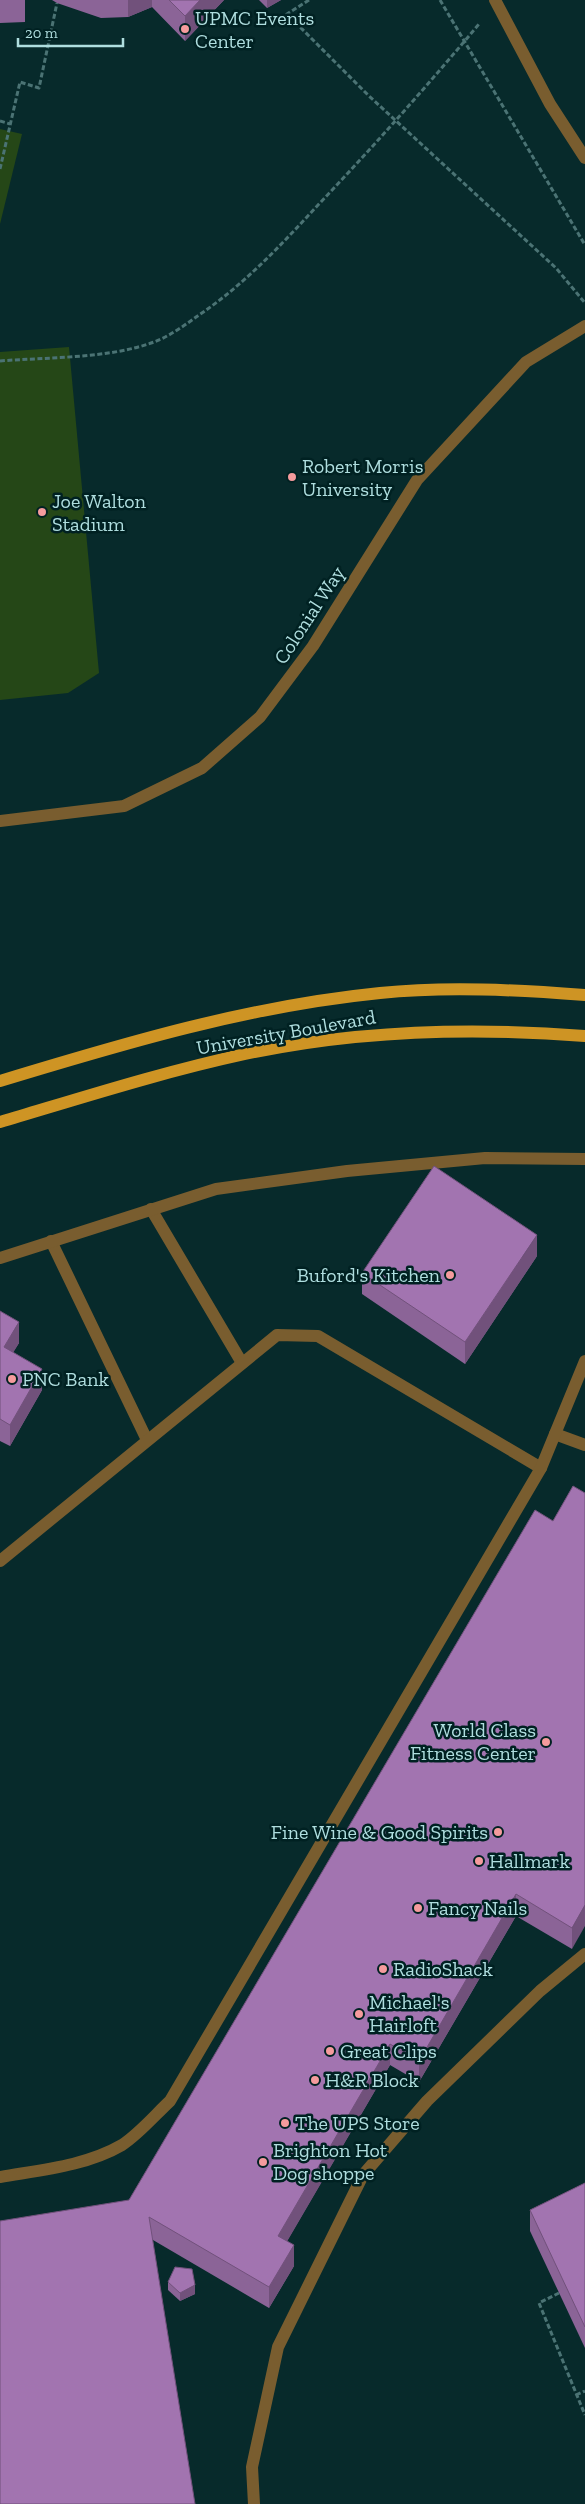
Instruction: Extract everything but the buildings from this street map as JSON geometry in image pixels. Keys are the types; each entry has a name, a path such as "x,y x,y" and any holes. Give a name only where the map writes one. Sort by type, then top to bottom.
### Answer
{"main road":[{"name":"University Boulevard","path":"0,1081 156,1034 226,1017 301,1003 381,993 450,990 528,991 585,995"},
{"name":"University Boulevard","path":"0,1122 174,1071 246,1054 311,1042 389,1033 462,1030 585,1036"}],"lane":[{"path":"495,0 550,104 585,158"},
{"name":"Colonial Way","path":"0,821 124,806 202,768 260,717 313,646 416,480 526,362 585,326"},
{"path":"0,1258 216,1189 347,1171 485,1158 585,1159"},
{"path":"151,1209 242,1363"},
{"path":"52,1241 147,1440"},
{"path":"0,1561 278,1335 318,1336 541,1468"},
{"path":"0,2177 75,2163 107,2152 123,2144 170,2101 541,1468 585,1361"},
{"path":"555,1434 585,1445"},
{"path":"254,2504 252,2467 278,2348 362,2175 427,2101 540,1991 585,1954"}],"path":[{"path":"309,0 288,14 397,121 556,268 585,303"},
{"path":"440,0 463,43 585,245"},
{"path":"0,169 20,82 39,88 57,3"},
{"path":"0,361 127,349 154,342 184,326 223,299 255,272 397,121 480,23"},
{"path":"0,121 10,124"},
{"path":"559,2293 539,2303 585,2415"},
{"path":"576,2395 585,2391"}],"green space":[{"path":"0,129 22,134 0,224"},
{"name":"Joe Walton Stadium","path":"69,347 99,673 68,693 0,700 0,352"}],"place":[{"name":"UPMC Events Center","path":"185,29"},
{"name":"Robert Morris University","path":"292,477"},
{"name":"Joe Walton Stadium","path":"42,512"},
{"name":"Buford's Kitchen","path":"450,1275"},
{"name":"PNC Bank","path":"12,1379"},
{"name":"World Class Fitness Center","path":"546,1742"},
{"name":"Fine Wine & Good Spirits","path":"498,1832"},
{"name":"Hallmark","path":"479,1861"},
{"name":"Fancy Nails","path":"418,1908"},
{"name":"RadioShack","path":"383,1969"},
{"name":"Michael's Hairloft","path":"359,2014"},
{"name":"Great Clips","path":"330,2051"},
{"name":"H&R Block","path":"315,2080"},
{"name":"The UPS Store","path":"285,2123"},
{"name":"Brighton Hot Dog shoppe","path":"263,2162"}]}
